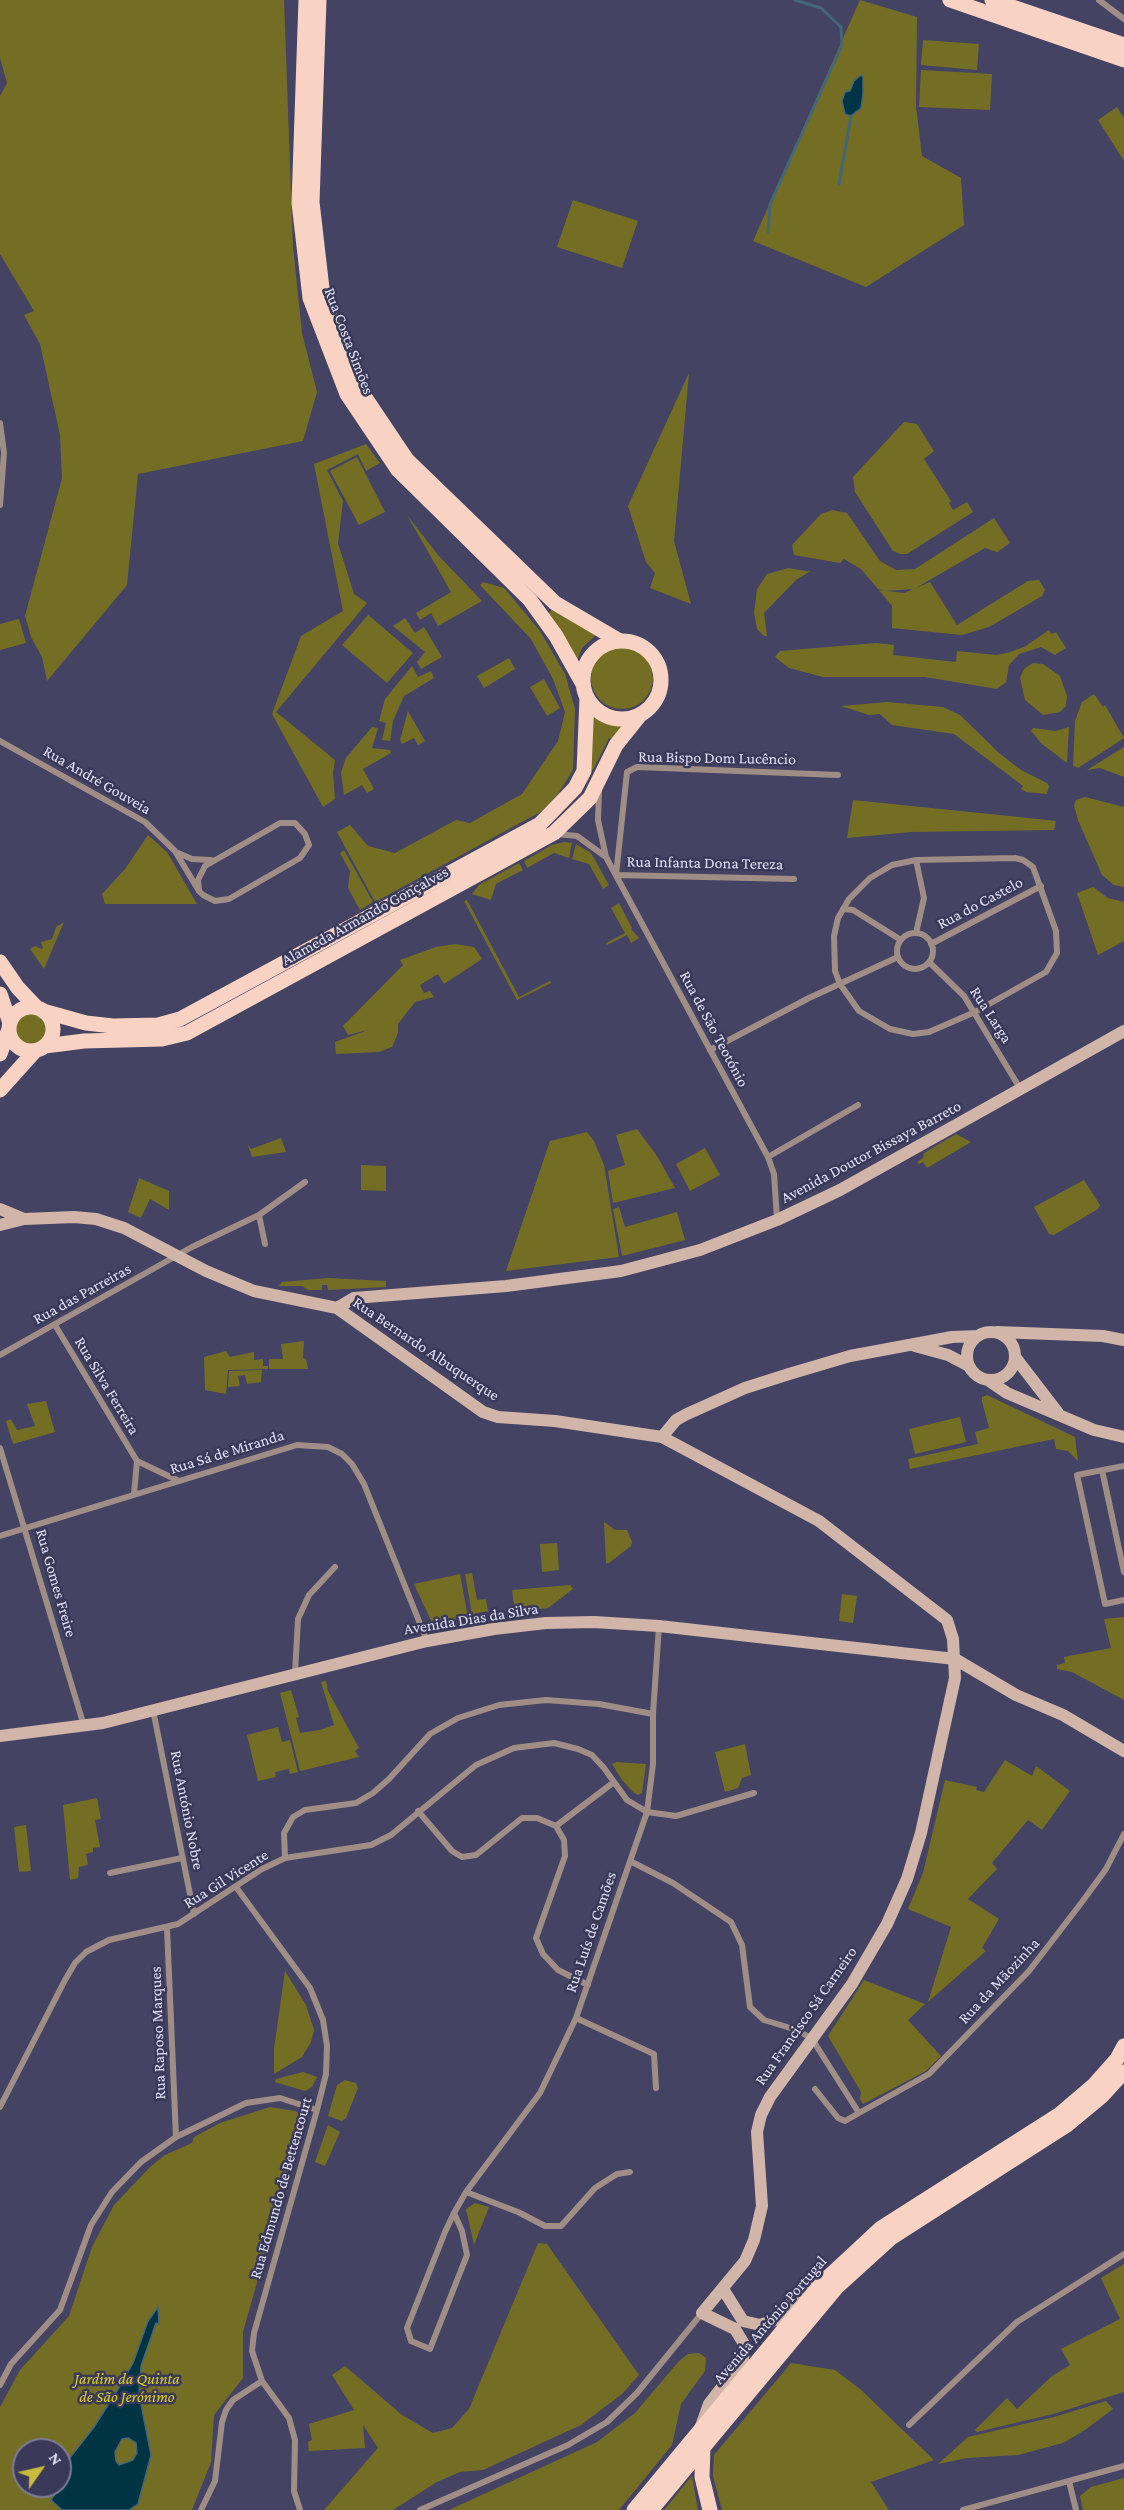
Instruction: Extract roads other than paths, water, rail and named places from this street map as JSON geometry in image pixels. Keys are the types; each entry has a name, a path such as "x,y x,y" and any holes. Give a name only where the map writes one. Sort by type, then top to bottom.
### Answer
{"main road":[{"name":"Rua Costa Simões","path":"306,0 299,203 310,298 347,394 398,470 530,600 556,636 585,691"},
{"name":"Rua Costa Simões","path":"319,0 312,202 323,297 358,387 414,467 555,603 618,640"},
{"path":"951,0 1124,60"},
{"path":"992,0 1124,45"},
{"path":"618,640 633,642 645,648 660,668 659,694 652,705 640,715 616,719 594,708 585,691 583,672 595,650 618,640"},
{"name":"Alameda Armando Gonçalves","path":"40,1009 86,1023 113,1026 158,1025 180,1019 540,824 575,788 584,771 585,691"},
{"name":"Alameda Armando Gonçalves","path":"40,1048 84,1041 151,1040 187,1033 554,834 579,811 599,783 616,745 640,715"},
{"path":"0,962 18,988 52,1021 53,1028 52,1035 0,1090"},
{"path":"0,994 17,1046 40,1048"},
{"path":"0,1054 9,1026 23,1008 40,1009"},
{"name":"Avenida António Portugal","path":"634,2510 824,2281 881,2228 1060,2114 1094,2085 1117,2059 1124,2046"},
{"name":"Avenida António Portugal","path":"651,2510 837,2287 891,2238 1067,2126 1102,2096 1124,2072"},
{"path":"704,2446 702,2477 710,2510"}],"street":[{"path":"1099,0 1124,19"},
{"path":"0,423 4,453 0,505"},
{"name":"Rua André Gouveia","path":"0,741 145,822 175,851 200,891"},
{"name":"Rua Bispo Dom Lucêncio","path":"616,875 627,772 637,767 838,775"},
{"path":"599,783 598,820 606,857"},
{"path":"280,823 295,823 305,834 309,844 300,858 229,898 215,901 200,891 197,885 201,871 212,860 280,823"},
{"path":"554,834 577,836 606,857"},
{"name":"Rua André Gouveia","path":"175,851 192,859 212,860"},
{"name":"Rua de São Teotónio","path":"606,857 768,1157 774,1174 777,1220"},
{"path":"916,860 924,898 916,933"},
{"path":"916,860 1023,860 1033,867 1041,886 1056,931 1057,953 1053,962 1046,972 975,1012 929,1032 913,1034 890,1029 869,1019 859,1011 840,984 833,956 834,936 843,909 849,899 870,878 892,866 916,860"},
{"name":"Rua Infanta Dona Tereza","path":"616,875 794,879"},
{"name":"Rua do Castelo","path":"931,944 1041,886"},
{"path":"843,909 853,910 901,940"},
{"path":"916,933 925,936 931,944 929,962 916,969 908,968 898,957 897,948 901,940 916,933"},
{"path":"710,1050 809,999 898,957"},
{"name":"Rua Larga","path":"929,962 946,976 975,1012 1021,1090"},
{"name":"Avenida Doutor Bissaya Barreto","path":"337,1308 354,1298 454,1291 621,1271 700,1251 777,1220 840,1190 1124,1030"},
{"path":"768,1157 858,1105"},
{"name":"Rua das Parreiras","path":"0,1355 177,1256 259,1215 305,1182"},
{"path":"0,1209 24,1219"},
{"path":"259,1215 265,1244"},
{"name":"Rua Bernardo Albuquerque","path":"24,1219 74,1217 96,1219 124,1228 177,1256 254,1291 337,1308 483,1412 498,1417 555,1421 662,1437 819,1521 947,1620 953,1639 955,1659"},
{"path":"0,1225 24,1219"},
{"name":"Rua Silva Ferreira","path":"55,1325 137,1461 179,1481"},
{"path":"662,1437 676,1420 745,1388 850,1356 993,1332 1040,1332 1103,1336 1124,1340"},
{"path":"993,1332 1006,1337 1059,1414"},
{"path":"911,1344 948,1355 969,1366 980,1378 996,1380 1010,1372 1015,1353 1040,1332"},
{"path":"969,1366 969,1346 978,1336"},
{"path":"988,1380 1007,1393 1094,1430 1124,1437"},
{"name":"Rua Sá de Miranda","path":"0,1536 297,1445 320,1445 342,1454 364,1484 428,1641"},
{"name":"Rua Gomes Freire","path":"0,1448 84,1726"},
{"name":"Rua Silva Ferreira","path":"134,1494 137,1461"},
{"path":"1124,1466 1077,1475 1105,1604 1124,1600"},
{"path":"1102,1470 1124,1572"},
{"path":"295,1673 298,1619 309,1595 335,1567"},
{"name":"Avenida Dias da Silva","path":"0,1736 84,1726 428,1641 546,1623 594,1622 659,1626 955,1659"},
{"name":"Rua Luís de Camões","path":"454,2213 462,2231 467,2255 430,2349 411,2341 407,2328 454,2213 466,2192 540,2093 576,2018 647,1812 653,1764 653,1714 659,1626"},
{"path":"955,1659 1017,1695 1063,1714 1124,1751"},
{"name":"Rua Francisco Sá Carneiro","path":"702,2313 745,2261 758,2228 762,2206 757,2132 761,2115 770,2097 852,1984 887,1924 907,1879 921,1833 950,1699 955,1659"},
{"path":"285,1858 284,1833 293,1817 305,1810 356,1803 374,1793 430,1734 458,1718 499,1705 546,1700 599,1704 653,1714"},
{"name":"Rua António Nobre","path":"153,1710 194,1914"},
{"name":"Rua Gil Vicente","path":"0,2108 75,1963 86,1952 110,1940 167,1928 194,1914 262,1869 285,1858 371,1845 391,1834 476,1765 514,1748 554,1743 578,1749 592,1755 627,1800 647,1812"},
{"path":"556,1826 614,1782"},
{"path":"647,1812 676,1816 754,1793"},
{"path":"418,1811 452,1851 462,1857 476,1855 522,1818 537,1818 556,1826 564,1840 565,1856 536,1938 543,1954 558,1970 588,1985"},
{"name":"Rua da Mãozinha","path":"815,2089 838,2118 845,2121 929,2074 1029,1971 1094,1886 1124,1834"},
{"path":"110,1873 182,1858"},
{"path":"630,1861 673,1883 731,1922 742,1945 750,2007 764,2020 797,2030 812,2039 859,2113"},
{"name":"Rua Edmundo de Bettencourt","path":"236,1887 299,1971 318,2004 327,2046 326,2074 254,2333 252,2351 262,2381 289,2418 295,2440 294,2491 300,2510"},
{"name":"Rua Raposo Marques","path":"167,1928 176,2137"},
{"path":"576,2018 654,2054 656,2088"},
{"path":"1102,2096 1124,2085"},
{"path":"0,2385 11,2364 60,2310 91,2225 112,2192 141,2162 176,2137 246,2103 280,2098 317,2110"},
{"path":"466,2192 518,2212 545,2226 561,2226 595,2188 617,2174 630,2172"},
{"path":"909,2426 1017,2322 1124,2254"},
{"path":"723,2289 743,2321 760,2325 778,2319 801,2291 824,2281"},
{"path":"420,2510 568,2445 606,2422 638,2393 702,2313 735,2329 744,2344 744,2353 738,2367 709,2404 700,2430"},
{"path":"201,2510 215,2481 222,2422 226,2410 233,2400 262,2381"},
{"path":"963,2510 1124,2466"},
{"path":"1069,2481 1076,2510"}],"water":[{"path":"861,75 863,94 861,108 851,116 845,114 842,101 845,92 850,91 854,81"},
{"path":"158,2307 159,2324 156,2323 141,2366 139,2394 151,2455 138,2504 129,2510 62,2510 51,2500 52,2498 72,2498 72,2455 94,2427 133,2363 148,2321","holes":["128,2438 136,2443 137,2453 133,2460 119,2465 116,2461 115,2452 122,2439"]}],"waterway":[{"path":"768,232 770,204 842,45 841,27 821,8 795,0"},
{"path":"839,184 851,116"}],"park label":[{"name":"Jardim da Quinta de São Jerónimo","path":"127,2388"}]}
